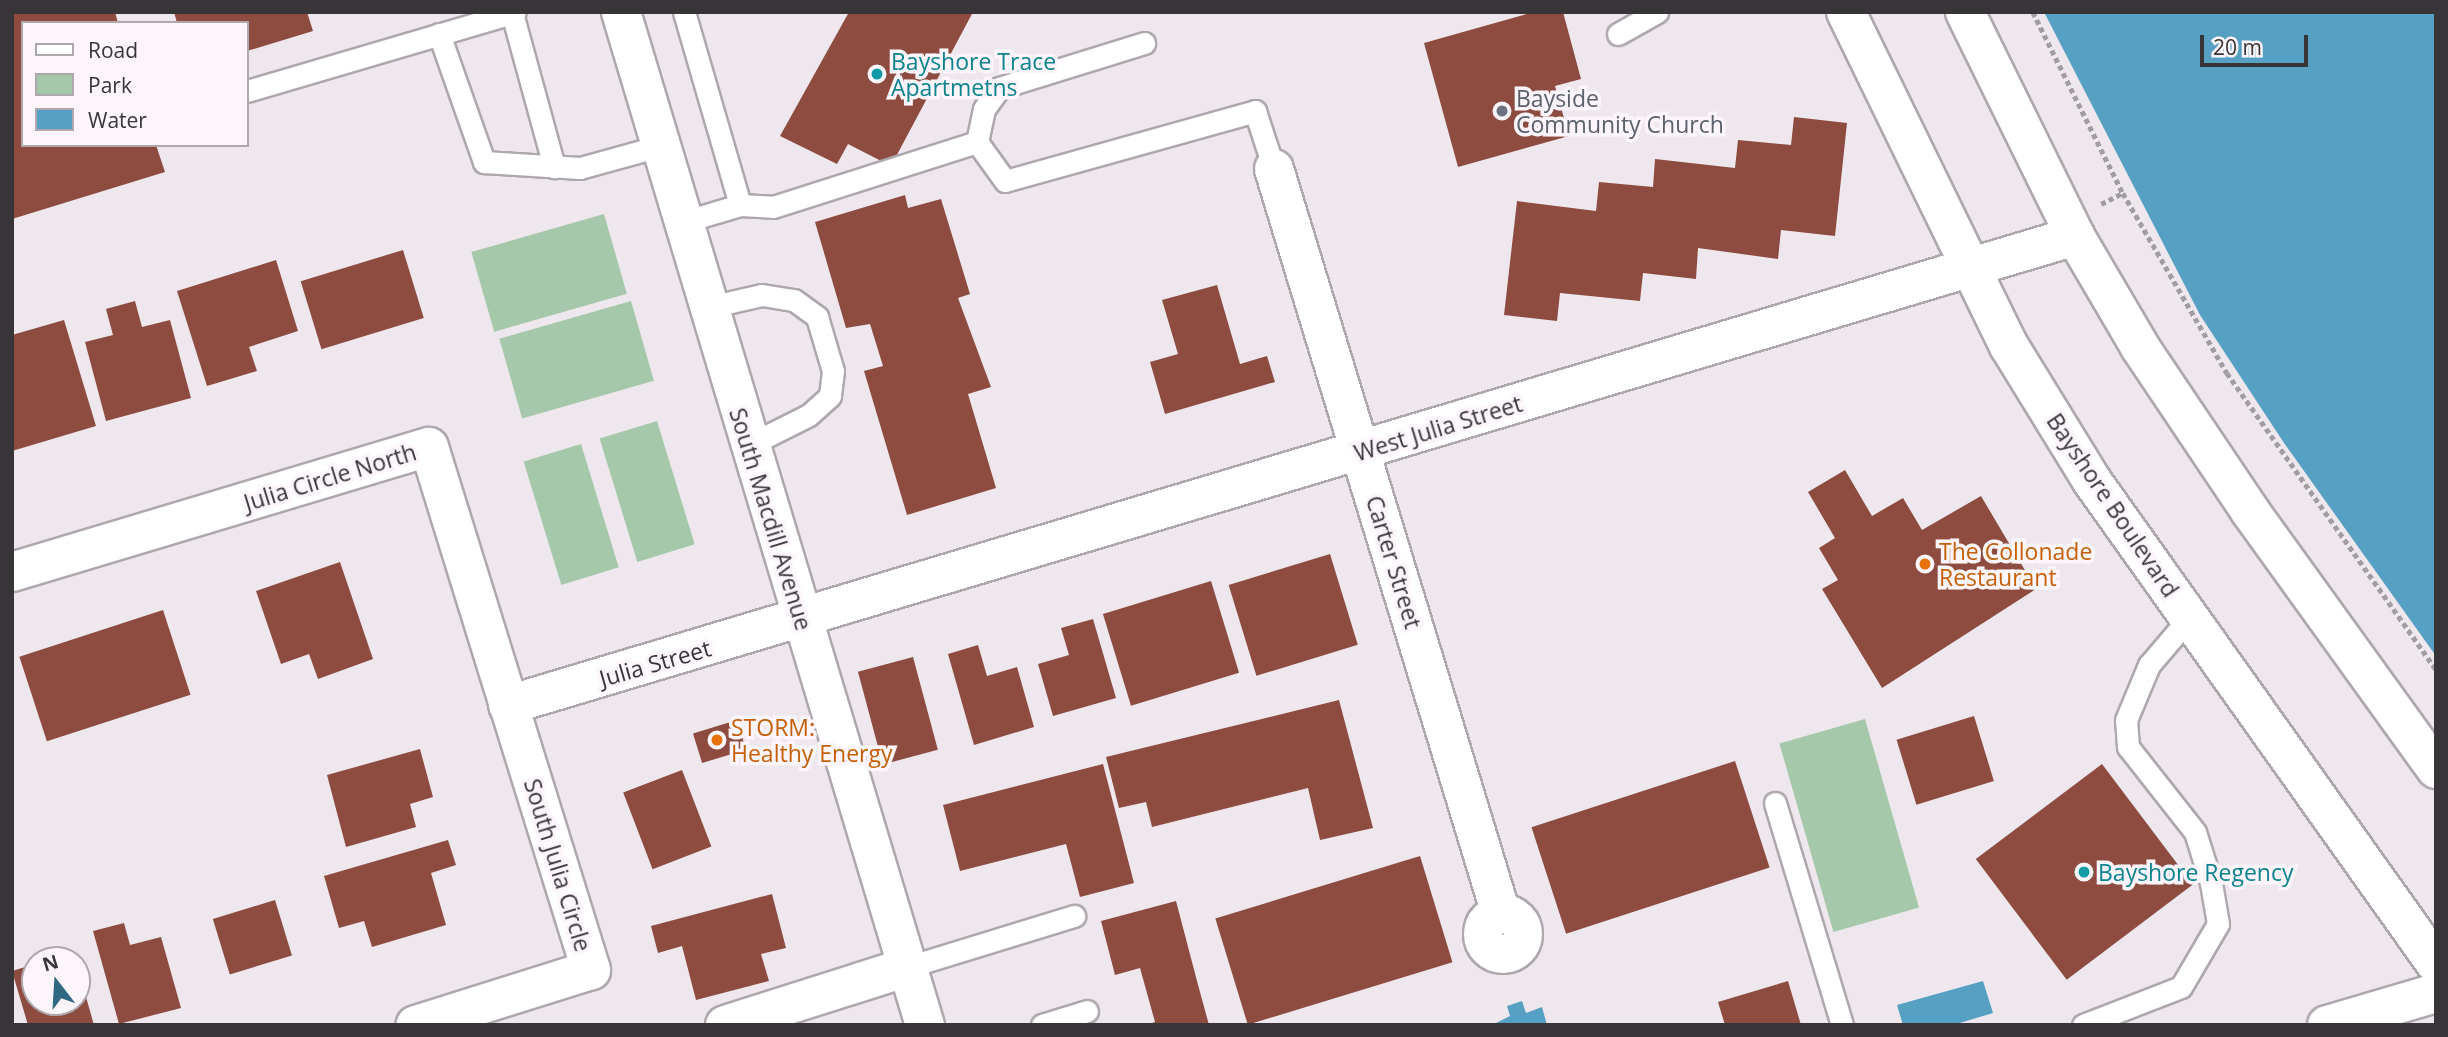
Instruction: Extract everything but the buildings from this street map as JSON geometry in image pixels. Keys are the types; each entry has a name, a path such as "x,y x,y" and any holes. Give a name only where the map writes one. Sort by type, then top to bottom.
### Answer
{"street":[{"name":"South Macdill Avenue","path":"621,12 801,620 925,1025"},
{"name":"Bayshore Boulevard","path":"1846,12 1967,269 2008,346 2092,481 2436,964"},
{"path":"1965,12 2086,221 2140,346 2250,511 2436,769"},
{"name":"Carter Street","path":"1274,170 1501,914"},
{"name":"West Julia Street","path":"801,620 1967,269 2086,221"},
{"name":"Julia Circle North","path":"12,572 429,447 508,705"},
{"name":"Julia Street","path":"508,705 801,620"},
{"name":"South Julia Circle","path":"415,1025 591,970 508,705"},
{"path":"725,1025 908,967"},
{"path":"2328,1025 2436,993"}],"lane":[{"path":"684,12 740,205"},
{"path":"1618,34 1657,12"},
{"path":"248,91 514,13 554,167"},
{"path":"439,34 484,162 580,168 660,146"},
{"path":"1144,43 999,88 984,109 977,142 1005,181 1255,111 1274,170"},
{"path":"683,222 740,205 773,206 977,142"},
{"path":"709,307 762,295 794,300 817,317 833,371 830,396 810,415 749,445"},
{"path":"2083,1025 2181,987 2218,924 2211,883 2195,832 2128,747 2126,720 2149,665 2189,617"},
{"path":"1775,803 1842,1025"},
{"path":"908,967 1074,916"},
{"path":"1042,1025 1087,1011"}],"path":[{"path":"2033,12 2123,193 2227,373 2436,669"},
{"path":"2086,221 2123,193"}],"green space":[{"path":"604,214 627,294 494,332 471,252"},
{"path":"631,301 654,381 522,419 499,339"},
{"path":"657,421 695,544 637,562 600,439"},
{"path":"581,444 619,567 561,585 524,462"},
{"path":"1865,719 1919,907 1833,932 1779,744"}],"water":[{"path":"2044,12 2436,12 2436,656 2284,443 2200,315"},
{"path":"1983,981 1993,1013 1953,1025 1903,1025 1897,1005"},
{"path":"1522,1001 1526,1013 1542,1007 1547,1025 1492,1025 1510,1016 1507,1006"}],"place":[{"name":"Bayshore Trace Apartmetns","path":"877,74"},
{"name":"Bayside Community Church","path":"1502,111"},
{"name":"The Collonade Restaurant","path":"1925,564"},
{"name":"STORM: Healthy Energy","path":"717,740"},
{"name":"Bayshore Regency","path":"2084,872"}]}
